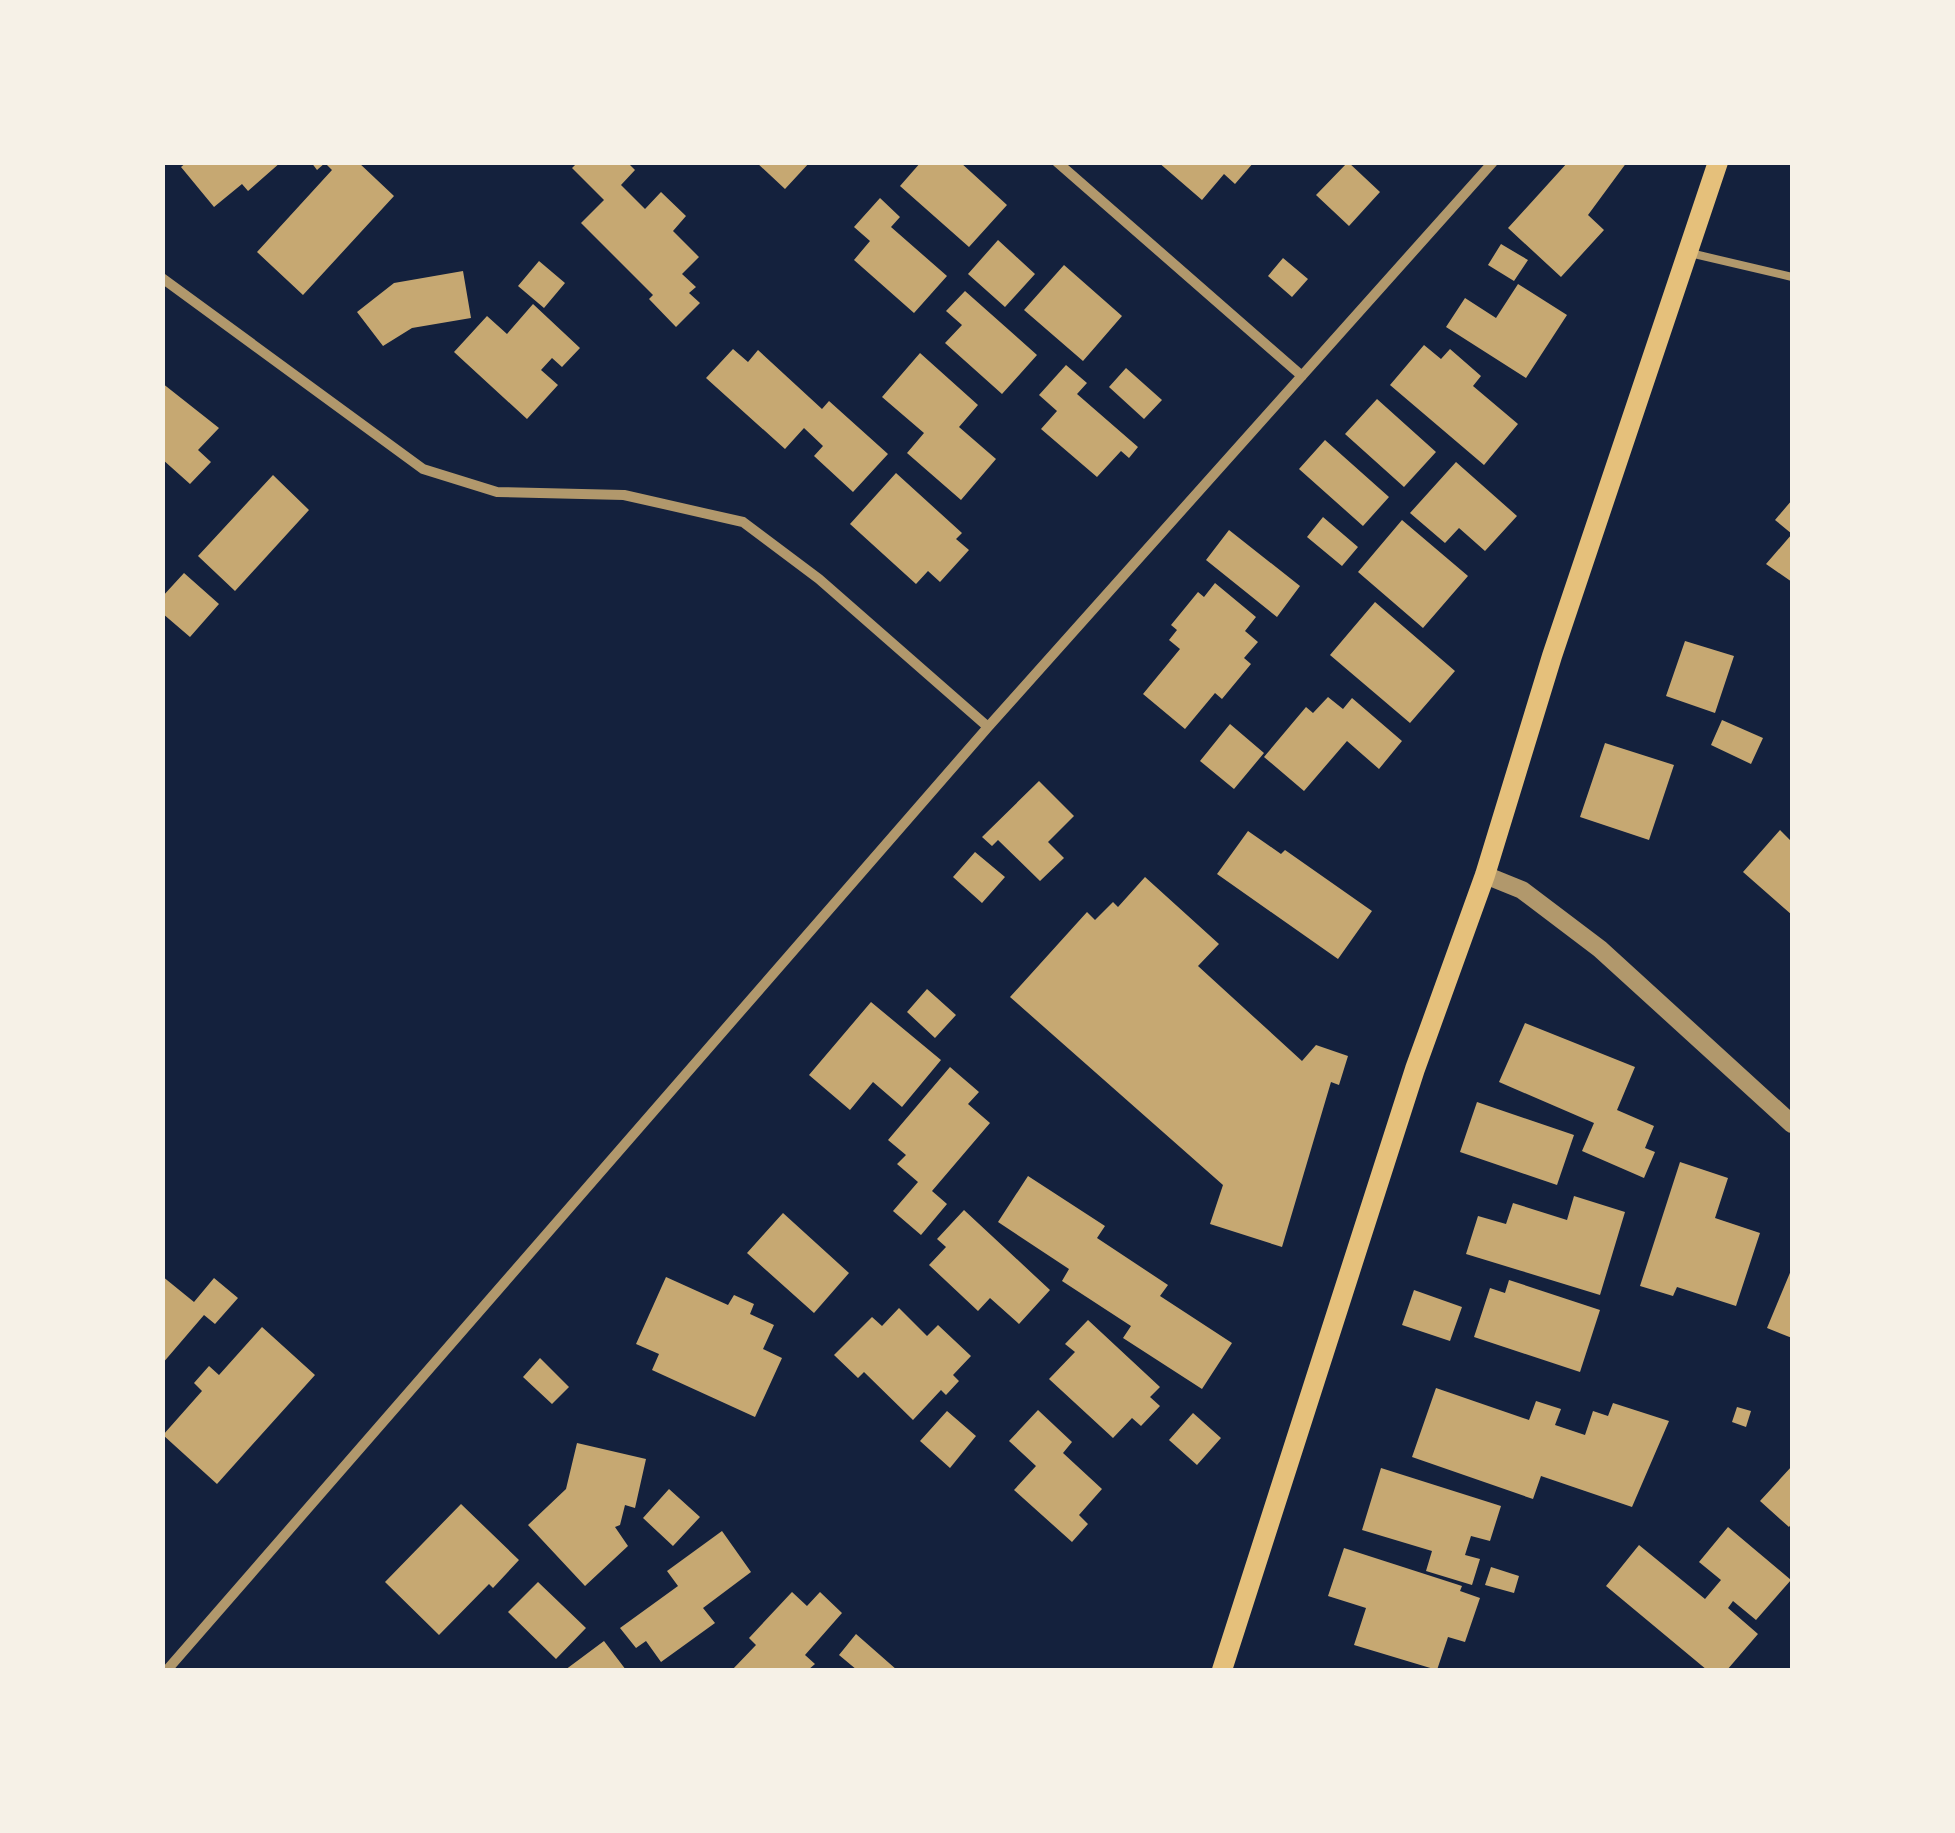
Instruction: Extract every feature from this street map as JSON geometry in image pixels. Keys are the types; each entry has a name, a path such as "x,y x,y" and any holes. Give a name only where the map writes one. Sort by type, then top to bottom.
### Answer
{"main road":[{"path":"1222,1670 1415,1069 1485,876 1552,656 1718,162"}],"street":[{"path":"1057,162 1302,376"},
{"path":"168,1670 988,727 1492,162"},
{"path":"162,278 423,470 497,492 624,495 743,522 819,579 988,727"},
{"path":"1485,876 1522,890 1600,949 1792,1124"}],"lane":[{"path":"1688,253 1792,277"}],"building":[{"path":"187,162 281,162 248,191 242,184 214,207 181,167"},
{"path":"311,162 358,162 394,196 303,295 257,252 332,170 325,163 317,170"},
{"path":"578,162 627,162 635,170 621,185 645,209 661,192 686,216 673,231 699,257 682,274 696,287 689,293 700,303 676,327 649,299 653,295 581,223 604,200 572,168"},
{"path":"756,162 810,162 785,189"},
{"path":"921,162 960,162 1007,205 969,247 900,186"},
{"path":"1158,162 1254,162 1235,184 1224,174 1202,200"},
{"path":"1348,162 1380,192 1349,226 1316,195"},
{"path":"1568,162 1627,162 1588,215 1604,230 1561,277 1508,228"},
{"path":"880,198 900,217 891,227 947,276 914,313 854,260 870,241 854,227"},
{"path":"998,240 1035,274 1005,307 968,274"},
{"path":"1501,244 1528,260 1514,281 1488,265"},
{"path":"1283,258 1308,279 1292,297 1268,276"},
{"path":"539,261 565,283 544,308 518,286"},
{"path":"1064,265 1122,316 1083,361 1024,310"},
{"path":"463,271 471,318 412,328 383,346 357,312 394,283"},
{"path":"1518,284 1567,315 1526,378 1446,327 1465,298 1496,318"},
{"path":"965,291 1037,355 1002,394 945,343 962,325 946,311"},
{"path":"533,304 580,348 562,367 552,358 541,370 558,385 527,419 454,352 487,316 507,334"},
{"path":"1424,345 1441,359 1450,349 1481,376 1473,386 1518,424 1484,465 1390,385"},
{"path":"733,349 748,362 758,350 822,409 829,401 888,454 853,492 814,456 823,446 804,428 785,449 706,378"},
{"path":"920,353 978,405 959,427 996,459 961,500 907,453 924,433 882,397"},
{"path":"1066,365 1087,383 1077,394 1138,447 1129,458 1121,451 1097,477 1041,429 1057,411 1039,395"},
{"path":"1126,368 1162,400 1144,419 1109,387"},
{"path":"162,383 219,428 198,450 211,462 190,484 162,459"},
{"path":"1377,399 1436,452 1404,487 1345,434"},
{"path":"1325,440 1389,497 1363,526 1299,469"},
{"path":"1456,462 1517,516 1485,551 1459,528 1445,543 1410,513"},
{"path":"896,473 962,533 956,539 969,550 940,582 928,571 916,584 850,524"},
{"path":"273,475 309,510 235,591 198,556"},
{"path":"1792,500 1792,534 1775,520"},
{"path":"1323,517 1358,547 1342,566 1307,537"},
{"path":"1402,520 1468,576 1423,628 1358,572"},
{"path":"1229,530 1300,586 1277,617 1206,560"},
{"path":"1792,534 1792,582 1766,564"},
{"path":"184,573 219,604 190,637 162,613 162,597"},
{"path":"1215,583 1256,617 1245,631 1258,642 1244,658 1251,664 1222,699 1215,693 1185,729 1143,694 1180,649 1169,640 1177,630 1171,625 1198,592 1204,597"},
{"path":"1375,602 1455,671 1410,723 1330,655"},
{"path":"1685,641 1734,656 1715,713 1666,696"},
{"path":"1328,697 1343,709 1352,698 1402,741 1379,769 1347,741 1304,791 1264,757 1306,707 1313,713"},
{"path":"1722,720 1763,738 1751,764 1711,745"},
{"path":"1230,724 1264,753 1234,789 1200,761"},
{"path":"1605,743 1674,765 1649,840 1580,817"},
{"path":"1039,781 1074,816 1048,842 1064,858 1040,881 998,840 992,846 982,837"},
{"path":"1780,830 1792,842 1792,915 1743,872"},
{"path":"1248,831 1281,854 1285,850 1372,911 1338,959 1217,874"},
{"path":"975,852 1005,877 982,903 953,877"},
{"path":"1145,877 1219,944 1198,966 1302,1061 1316,1045 1348,1056 1339,1085 1331,1082 1282,1247 1210,1224 1223,1185 1010,997 1087,912 1095,920 1113,902 1118,907"},
{"path":"927,989 956,1015 935,1038 907,1012"},
{"path":"871,1002 941,1060 902,1107 873,1082 850,1110 809,1075"},
{"path":"1525,1023 1635,1067 1617,1110 1654,1126 1645,1148 1655,1152 1644,1178 1582,1151 1594,1123 1499,1082"},
{"path":"950,1067 979,1092 968,1104 990,1123 932,1191 947,1204 921,1235 893,1211 918,1182 897,1164 906,1155 888,1140"},
{"path":"1477,1102 1574,1135 1557,1185 1460,1152"},
{"path":"1680,1162 1728,1178 1715,1218 1760,1233 1736,1306 1677,1287 1673,1296 1640,1286"},
{"path":"1028,1176 1105,1226 1097,1238 1168,1285 1160,1296 1232,1343 1202,1389 1123,1338 1131,1326 1062,1281 1069,1269 998,1222"},
{"path":"1574,1196 1625,1212 1600,1295 1466,1254 1478,1216 1506,1224 1513,1203 1567,1220"},
{"path":"964,1210 1050,1290 1019,1324 990,1298 978,1311 929,1265 946,1247 937,1239"},
{"path":"783,1213 849,1273 814,1313 747,1253"},
{"path":"1792,1268 1792,1338 1767,1328"},
{"path":"162,1276 194,1302 214,1278 238,1298 215,1324 204,1315 162,1364"},
{"path":"666,1277 728,1305 734,1295 754,1304 750,1314 774,1325 763,1349 782,1358 755,1417 652,1370 659,1354 636,1344"},
{"path":"1509,1280 1600,1310 1580,1372 1474,1337 1490,1288 1505,1293"},
{"path":"1414,1290 1462,1307 1450,1341 1402,1325"},
{"path":"899,1308 927,1336 938,1325 971,1356 953,1375 959,1381 946,1395 941,1390 913,1420 864,1372 858,1378 834,1355 872,1317 882,1326"},
{"path":"1088,1320 1160,1387 1150,1397 1160,1406 1141,1426 1132,1418 1113,1438 1049,1379 1075,1352 1065,1344"},
{"path":"262,1327 315,1375 217,1484 163,1435 202,1391 194,1383 209,1366 219,1375"},
{"path":"540,1358 569,1387 552,1404 523,1377"},
{"path":"1436,1388 1529,1420 1536,1401 1561,1409 1555,1425 1585,1435 1593,1411 1608,1416 1613,1403 1669,1421 1632,1507 1541,1476 1533,1499 1412,1457"},
{"path":"1737,1407 1751,1411 1746,1427 1732,1422"},
{"path":"1038,1410 1072,1442 1063,1453 1102,1489 1079,1515 1088,1524 1072,1542 1014,1490 1036,1466 1009,1441"},
{"path":"947,1411 976,1436 950,1468 920,1441"},
{"path":"1193,1413 1221,1438 1197,1465 1169,1440"},
{"path":"577,1443 646,1459 635,1508 625,1505 620,1525 615,1527 628,1546 585,1586 528,1525 566,1489"},
{"path":"1792,1466 1792,1523 1789,1527 1760,1501"},
{"path":"1381,1468 1501,1506 1490,1541 1471,1536 1465,1555 1480,1559 1472,1585 1426,1571 1432,1551 1362,1530"},
{"path":"669,1489 700,1517 673,1546 643,1518"},
{"path":"461,1504 519,1560 493,1588 489,1584 439,1635 385,1582"},
{"path":"1728,1527 1791,1580 1756,1620 1733,1601 1728,1608 1758,1634 1727,1670 1707,1670 1606,1586 1639,1545 1705,1599 1721,1580 1699,1562"},
{"path":"722,1531 751,1572 703,1608 715,1623 661,1662 646,1641 636,1648 620,1628 678,1586 667,1571"},
{"path":"1344,1548 1462,1586 1460,1591 1480,1598 1465,1642 1448,1637 1437,1670 1354,1645 1366,1608 1328,1596"},
{"path":"1491,1567 1519,1576 1514,1593 1485,1585"},
{"path":"538,1582 586,1628 556,1659 508,1612"},
{"path":"792,1592 807,1606 820,1592 842,1613 805,1655 815,1664 808,1670 732,1670 756,1645 749,1638"},
{"path":"856,1634 897,1670 857,1670 839,1655"},
{"path":"604,1641 626,1670 565,1670"}]}
